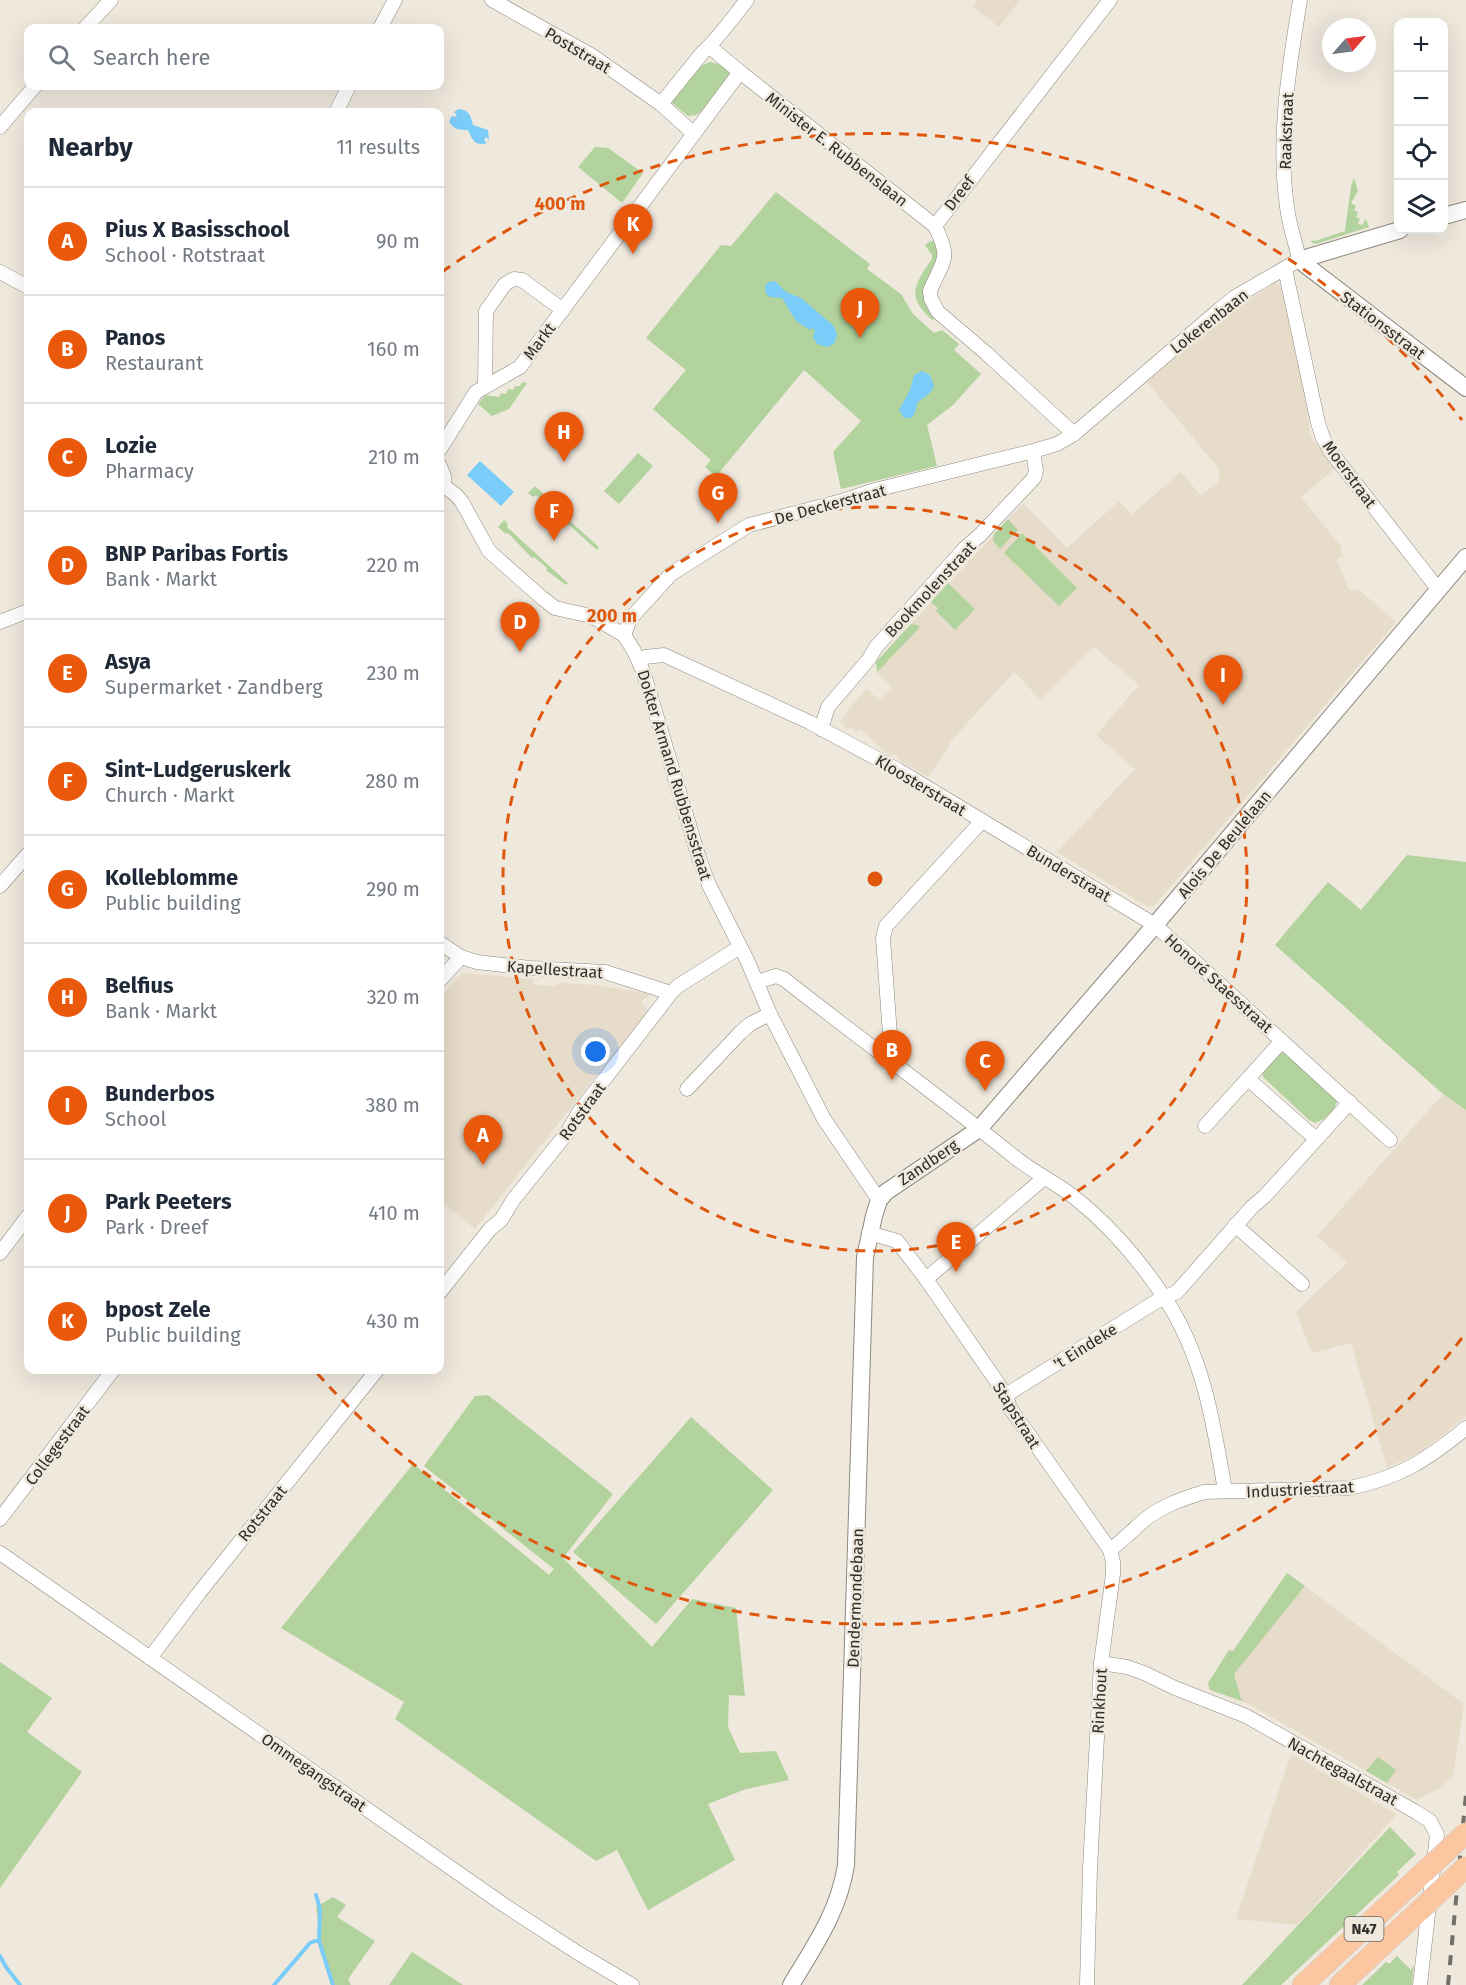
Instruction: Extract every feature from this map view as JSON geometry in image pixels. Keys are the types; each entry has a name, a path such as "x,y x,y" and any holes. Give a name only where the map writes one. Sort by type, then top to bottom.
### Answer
{"highway":[{"name":"N47","path":"1304,1985 1466,1833"},
{"name":"N47","path":"1340,1985 1466,1867"}],"street":[{"path":"89,24 111,0"},
{"path":"382,24 395,0"},
{"name":"Poststraat","path":"492,0 591,56 660,104 693,133"},
{"path":"660,104 747,0"},
{"name":"Dreef","path":"1074,435 986,352 935,308 930,291 944,264 946,254 935,226 1110,0"},
{"name":"Raakstraat","path":"1292,265 1283,155 1287,82 1300,0"},
{"name":"Minister E. Rubbenslaan","path":"710,47 935,226"},
{"path":"563,310 740,72"},
{"path":"0,127 31,90"},
{"path":"338,108 347,90"},
{"path":"1448,215 1466,210"},
{"name":"Lokerenbaan","path":"1074,435 1235,297 1292,265 1394,232"},
{"name":"Stationsstraat","path":"1292,265 1466,388"},
{"name":"Moerstraat","path":"1292,265 1318,423 1331,452 1438,589"},
{"path":"0,272 24,284"},
{"name":"Markt","path":"444,442 477,392 485,385 520,367 563,310 522,280 514,279 505,284 486,311 485,385"},
{"name":"De Deckerstraat","path":"624,635 630,619 671,574 749,525 842,501 871,491 1034,451 1057,444 1074,435"},
{"name":"Bookmolenstraat","path":"821,729 828,707 869,659 876,647 965,548 980,536 1034,478 1036,471 1034,451"},
{"path":"444,490 456,495 462,502 489,550 541,597 555,608 591,616 624,635"},
{"name":"Alois De Beulelaan","path":"979,1129 1466,557"},
{"path":"0,622 24,612"},
{"name":"Dokter Armand Rubbensstraat","path":"624,635 639,661 699,858 713,895 824,1119 879,1200"},
{"name":"Kloosterstraat","path":"639,661 645,657 664,655 821,729 898,770 982,820 886,926 883,939 892,1063"},
{"name":"Bunderstraat","path":"982,820 1155,925"},
{"path":"0,886 24,859"},
{"name":"Honoré Staesstraat","path":"1155,925 1390,1140"},
{"name":"Kapellestraat","path":"444,946 461,957 477,962 530,968 605,972 671,993"},
{"name":"Rotstraat","path":"444,1287 490,1229 505,1214 513,1200 567,1133 579,1112 671,993 678,986 740,947"},
{"path":"444,976 461,957"},
{"path":"757,982 776,976 784,979 1044,1178 1072,1196 1096,1216 1141,1266 1165,1298 1186,1341 1209,1403 1225,1491 1204,1492 1168,1505 1143,1522 1110,1550"},
{"path":"687,1089 740,1033 750,1024 770,1014"},
{"name":"Honoré Staesstraat","path":"1205,1126 1282,1041"},
{"path":"1248,1079 1316,1139 1350,1102"},
{"name":"Zandberg","path":"879,1200 892,1186 979,1129"},
{"name":"'t Eindeke","path":"1006,1395 1181,1288 1316,1139"},
{"path":"869,1233 897,1241 926,1279 1044,1178"},
{"name":"Dendermondebaan","path":"791,1985 831,1918 843,1886 846,1864 864,1281 869,1233 879,1200"},
{"path":"0,1253 24,1221"},
{"path":"1236,1225 1302,1284"},
{"name":"Stapstraat","path":"926,1279 1006,1395 1010,1408 1110,1550"},
{"name":"Collegestraat","path":"0,1519 110,1374"},
{"name":"Rotstraat","path":"150,1658 206,1583 374,1374"},
{"name":"Industriestraat","path":"1225,1491 1349,1488 1371,1484 1405,1471 1427,1459 1466,1428"},
{"name":"Rinkhout","path":"1087,1985 1091,1837 1101,1663 1113,1574 1110,1550"},
{"name":"Ommegangstraat","path":"0,1553 504,1905 632,1985"},
{"name":"Nachtegaalstraat","path":"1101,1663 1144,1673 1246,1716 1430,1821 1437,1835 1420,1985"}],"shaded area":[{"path":"978,0 1020,0 999,27 973,7"},
{"path":"1275,283 1283,287 1308,413 1310,436 1336,468 1301,497 1342,548 1340,550 1344,555 1337,560 1348,588 1351,591 1358,589 1396,622 1154,906 1148,907 1057,852 1135,769 1096,735 1139,685 1094,647 1041,700 1014,672 949,743 950,745 928,777 902,762 894,754 891,757 860,729 856,732 851,727 848,730 840,722 867,689 879,700 892,687 877,672 876,662 1023,503 1067,548 1119,501 1132,514 1181,472 1201,496 1219,481 1218,468 1147,382 1237,307"},
{"path":"462,973 534,979 534,985 557,986 558,983 597,985 651,994 641,1001 649,1013 591,1082 475,1229 444,1203 444,993"},
{"path":"1443,1094 1466,1110 1466,1416 1421,1452 1387,1468 1351,1343 1312,1353 1296,1312 1347,1263 1317,1236"},
{"path":"1287,1573 1464,1704 1453,1776 1439,1790 1417,1800 1245,1702 1207,1688"},
{"path":"1291,1754 1397,1814 1297,1925 1236,1919"}],"green space":[{"path":"710,62 722,65 729,71 729,75 701,112 688,116 671,102 699,67"},
{"path":"595,147 608,148 643,173 622,203 578,167"},
{"path":"1354,178 1358,191 1351,203 1356,206 1354,210 1358,212 1356,217 1360,219 1358,224 1362,225 1366,219 1369,227 1316,244 1312,243 1311,240 1315,241 1345,231"},
{"path":"776,192 870,264 867,269 901,294 913,314 934,333 942,330 959,344 954,350 981,374 953,405 927,425 937,466 841,489 833,452 861,421 804,370 709,485 706,481 712,473 705,467 711,460 653,409 686,370 646,338 721,245 731,246"},
{"path":"931,241 935,242 937,258 924,294 926,304 936,318 932,320 918,304 916,297 917,283 932,259 925,245"},
{"path":"522,382 527,383 509,409 492,416 478,404 485,395 499,397 501,393 506,394 508,389 513,390 515,386 520,386"},
{"path":"638,453 653,466 619,504 604,491"},
{"path":"535,486 553,503 554,507 599,547 597,550 536,495 533,497 528,493"},
{"path":"1008,519 1018,530 1000,549 993,541 994,534"},
{"path":"504,520 508,524 507,527 568,583 566,585 546,570 547,568 534,557 532,558 508,533 506,534 498,527"},
{"path":"1022,533 1077,588 1059,606 1004,553"},
{"path":"948,583 975,609 955,630 936,611 938,608 931,602"},
{"path":"911,624 920,627 877,672 876,662"},
{"path":"1407,855 1466,862 1466,1110 1443,1094 1275,945 1328,882 1361,910"},
{"path":"1282,1053 1289,1055 1337,1101 1332,1112 1322,1120 1315,1123 1309,1120 1263,1077 1263,1072 1276,1055"},
{"path":"488,1395 613,1494 563,1558 652,1647 692,1599 736,1608 745,1696 729,1695 728,1727 740,1753 776,1751 789,1780 746,1789 708,1804 735,1860 648,1910 617,1850 596,1861 395,1719 404,1702 281,1628 413,1464 549,1575 554,1569 424,1466 475,1396"},
{"path":"691,1417 773,1490 656,1624 573,1552"},
{"path":"1287,1573 1305,1586 1234,1674 1241,1699 1245,1702 1210,1690 1208,1683 1229,1650 1233,1651"},
{"path":"0,1662 52,1698 27,1732 82,1772 0,1888"},
{"path":"1378,1757 1396,1770 1387,1783 1366,1771"},
{"path":"1390,1827 1416,1854 1397,1872 1399,1875 1281,1985 1242,1985"},
{"path":"333,1897 346,1905 337,1917 375,1941 348,1979 351,1985 331,1985 325,1966 316,1907"},
{"path":"412,1952 463,1985 389,1985"},
{"path":"1397,1956 1411,1970 1414,1965 1412,1985 1362,1985 1386,1962 1389,1964"}],"water":[{"path":"459,109 469,114 473,125 488,130 489,140 486,137 484,140 487,143 477,143 468,130 457,129 451,124 449,121 452,116 457,115 454,112"},
{"path":"775,281 786,292 801,298 834,326 837,335 834,344 827,347 817,344 813,337 815,330 812,328 810,330 796,321 782,298 770,297 766,294 765,285"},
{"path":"922,371 930,375 934,386 930,393 918,402 914,415 911,418 904,418 899,410 910,390 914,375"},
{"path":"480,461 514,492 501,506 467,475"}],"waterway":[{"path":"316,1895 320,1909 319,1941"},
{"path":"274,1985 310,1943 315,1941 319,1941 333,1985"},
{"path":"0,1956 20,1985"}],"railway":[{"path":"1448,1985 1466,1794"}],"place":[{"name":"bpost Zele","path":"633,254"},
{"name":"Park Peeters","path":"860,338"},
{"name":"Belfius","path":"564,462"},
{"name":"Kolleblomme","path":"718,523"},
{"name":"Sint-Ludgeruskerk","path":"554,541"},
{"name":"BNP Paribas Fortis","path":"520,652"},
{"name":"Bunderbos","path":"1223,705"},
{"name":"Panos","path":"892,1080"},
{"name":"Lozie","path":"985,1091"},
{"name":"Pius X Basisschool","path":"483,1165"},
{"name":"Asya","path":"956,1272"}]}
